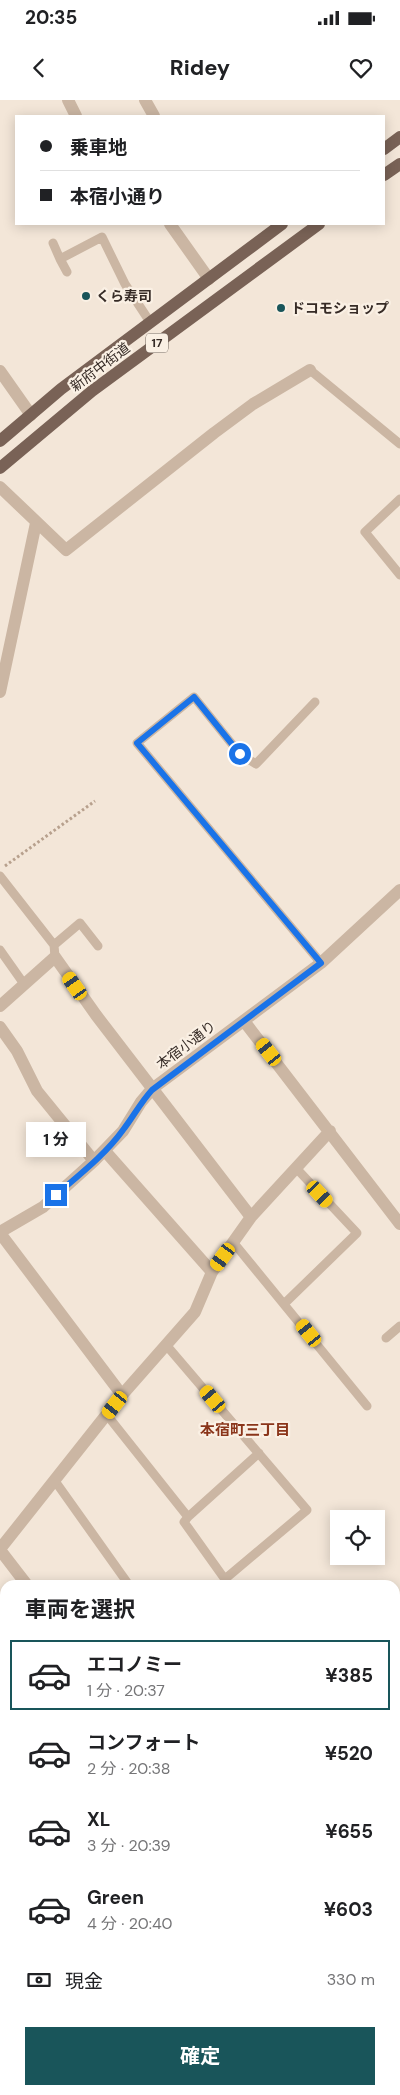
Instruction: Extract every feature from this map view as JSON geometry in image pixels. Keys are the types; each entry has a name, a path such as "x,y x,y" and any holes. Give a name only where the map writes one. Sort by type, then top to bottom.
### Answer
{"main road":[{"path":"385,148 400,137"},
{"path":"385,175 400,164"},
{"name":"新府中街道","path":"0,441 150,322 281,225"},
{"name":"新府中街道","path":"0,468 92,391 318,225"}],"street":[{"path":"68,100 76,115"},
{"path":"145,100 153,115"},
{"path":"171,225 209,279"},
{"path":"0,487 66,550 253,404 310,370"},
{"path":"0,371 31,415"},
{"path":"0,692 36,523"},
{"name":"本宿小通り","path":"0,1232 43,1207 105,1151 123,1131 141,1102 152,1090 321,963 400,890"},
{"path":"0,1006 55,951 152,1090 252,1217"},
{"path":"244,1021 400,1224"},
{"path":"0,1027 17,1051 37,1090 94,1161"},
{"path":"23,1580 0,1550 122,1395 167,1346 194,1312 212,1272 252,1217 330,1131"},
{"path":"105,1151 212,1272"},
{"path":"0,1232 122,1395"}],"lane":[{"path":"60,259 102,238 124,284 150,322"},
{"path":"53,243 67,272"},
{"path":"310,370 400,444"},
{"path":"400,499 365,532 400,575"},
{"path":"315,702 256,764 240,754 194,697 137,743 321,963"},
{"path":"0,876 55,951 80,923 98,946"},
{"path":"0,950 24,984"},
{"path":"285,1304 357,1233 296,1168"},
{"path":"233,1242 367,1406"},
{"path":"386,1338 400,1326"},
{"path":"167,1346 307,1510 229,1580"},
{"path":"107,1415 188,1517"},
{"path":"226,1580 184,1522 258,1453"},
{"path":"55,1481 125,1580"}],"path":[{"path":"0,870 95,801"}],"place":[{"name":"くら寿司","path":"86,296"},
{"name":"ドコモショップ","path":"281,308"}],"district":[{"name":"本宿町三丁目","path":"245,1430"}],"route":[{"path":"56,1195 105,1151 123,1131 141,1102 152,1090 198,1053 321,963 137,743 194,697 240,754"}]}
